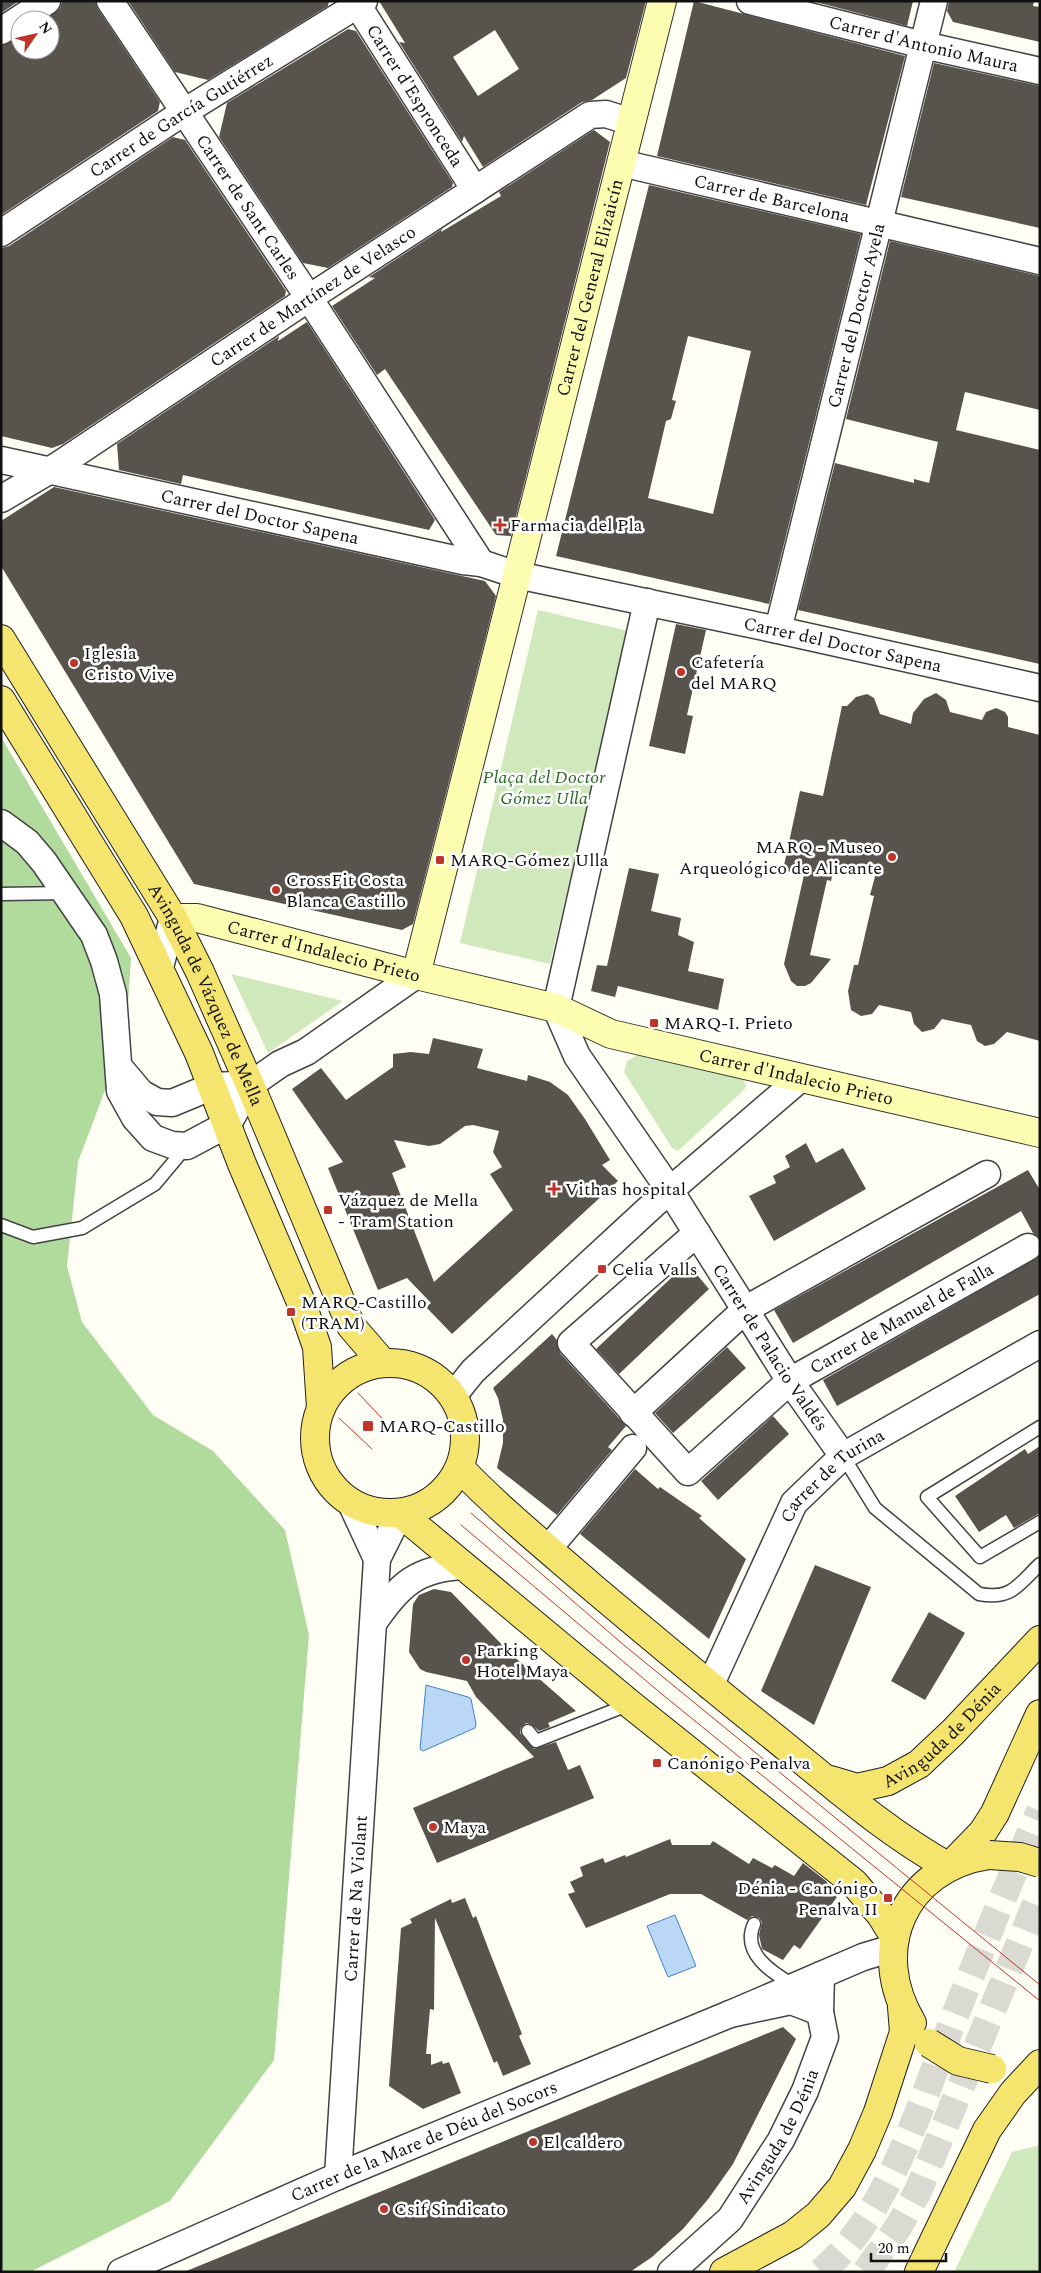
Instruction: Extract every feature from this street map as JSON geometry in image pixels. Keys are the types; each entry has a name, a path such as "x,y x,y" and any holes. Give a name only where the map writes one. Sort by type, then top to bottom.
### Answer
{"main road":[{"name":"Avinguda de Vázquez de Mella","path":"1,639 173,918 200,972 250,1085 351,1326 383,1363"},
{"name":"Avinguda de Vázquez de Mella","path":"1,700 134,916 160,967 213,1086 317,1347 321,1408"},
{"path":"383,1363 415,1367 442,1384 453,1396 461,1413 466,1431 465,1450 460,1468 446,1490 425,1506 400,1513 383,1513 367,1510 351,1503 337,1491 326,1477 318,1461 315,1443 316,1425 321,1408 332,1391 346,1377 364,1367 383,1363"},
{"path":"460,1468 480,1489 548,1549 710,1686 862,1808 909,1842 949,1866"},
{"path":"400,1513 630,1704 854,1883 881,1915 894,1943"},
{"name":"Avinguda de Dénia","path":"826,1778 857,1788 888,1781 919,1764 953,1732 1040,1640"},
{"path":"1040,1714 995,1813 983,1832 949,1866 920,1889 909,1904 894,1943 895,1988 902,2007 914,2026 929,2043 958,2061 992,2069 1018,2067 1040,2062"},
{"path":"949,1866 989,1855 1020,1857 1040,1862"},
{"path":"724,2272 793,2235 818,2215 842,2187 862,2150 878,2112 904,2032 902,2007"},
{"path":"919,2272 987,2130 1013,2093 1040,2062"}],"street":[{"path":"1,31 47,1"},
{"name":"Carrer de Sant Carles","path":"110,1 309,298 481,563"},
{"name":"Carrer del General Elizaicín","path":"517,575 662,1"},
{"name":"Carrer d'Antonio Maura","path":"750,1 923,45 1040,71"},
{"name":"Carrer del Doctor Ayela","path":"778,630 934,1"},
{"name":"Carrer de García Gutiérrez","path":"1,233 184,112 359,3"},
{"name":"Carrer d'Espronceda","path":"359,3 475,190"},
{"name":"Carrer de Martínez de Velasco","path":"1,498 49,470 590,115 606,114 631,122"},
{"name":"Carrer de Barcelona","path":"621,163 1040,261"},
{"name":"Carrer del Doctor Sapena","path":"1,460 463,561 481,563 517,575"},
{"path":"517,575 647,602 556,1008 416,975 517,575"},
{"name":"Carrer del Doctor Sapena","path":"647,602 1040,688"},
{"path":"1,823 28,842 67,893 94,936 104,961 113,994 116,1065 120,1091 135,1118 153,1138 172,1145 187,1146 228,1124"},
{"path":"160,967 173,918"},
{"name":"Carrer d'Indalecio Prieto","path":"173,918 197,918 416,975"},
{"name":"Carrer d'Indalecio Prieto","path":"228,1124 250,1085 280,1064 306,1052 416,975"},
{"name":"Carrer d'Indalecio Prieto","path":"556,1008 610,1034 1040,1133"},
{"name":"Carrer de Palacio Valdés","path":"556,1008 576,1056 670,1192 790,1381 843,1456"},
{"path":"116,1065 141,1093 156,1102 172,1103 213,1086 250,1085"},
{"path":"453,1396 472,1370 654,1204 800,1078"},
{"path":"697,1234 571,1343 633,1414 746,1310 987,1174"},
{"name":"Carrer de Manuel de Falla","path":"633,1414 688,1472 790,1381 1028,1247"},
{"name":"Carrer de Turina","path":"710,1686 794,1504 843,1456 1040,1344"},
{"path":"548,1549 633,1448"},
{"name":"Carrer de Na Violant","path":"351,1503 378,1559"},
{"name":"Carrer de Na Violant","path":"338,2176 378,1559 400,1513"},
{"path":"374,1622 402,1585 424,1573 446,1567 464,1566"},
{"name":"Carrer de la Mare de Déu del Socors","path":"121,2272 338,2176 730,2014 894,1943"},
{"name":"Avinguda de Dénia","path":"671,2272 730,2219 781,2140 806,2091 825,2037 820,2012 821,1975"},
{"name":"Carrer de la Mare de Déu del Socors","path":"730,2014 791,2001 820,2012"}],"lane":[{"path":"1,894 67,893"},
{"path":"1,1225 34,1237 82,1228 155,1184 187,1146"},
{"path":"1040,1427 927,1497 980,1557 1040,1522"},
{"path":"843,1456 875,1508 979,1594 996,1597 1012,1591 1040,1564"},
{"path":"528,1731 536,1741 630,1704"},
{"path":"754,1924 750,1940 751,1949 770,1969 795,1986"}],"green space":[{"name":"Plaça del Doctor Gómez Ulla","path":"538,610 628,631 550,964 460,943"},
{"path":"1,737 131,958 126,1034 78,1162 67,1266 82,1322 153,1415 213,1451 285,1530 309,1635 274,2060 170,2201 30,2272 1,2272"},
{"path":"231,974 343,1001 268,1053"},
{"path":"639,1054 741,1077 746,1085 745,1089 678,1151 672,1148 624,1072 627,1061"},
{"path":"1040,2145 1040,2272 954,2272 1012,2152"}],"water":[{"path":"426,1685 471,1699 476,1724 475,1728 423,1751 420,1749"},
{"path":"675,1915 696,1966 668,1977 647,1926"}],"building":[{"path":"1,1 19,1 1,13"},
{"path":"62,1 95,1 98,9 160,102 158,111 1,215 1,46 10,42 10,60 60,60 60,10 58,10"},
{"path":"128,1 329,1 328,6 208,80 175,72"},
{"path":"379,1 646,1 626,78 592,100 582,102 483,167 464,136 462,142 399,42 405,43","holes":["495,30 519,69 478,96 453,57"]},
{"path":"694,1 905,56 866,205 657,156"},
{"path":"812,1 913,1 907,26"},
{"path":"949,1 1034,1 1033,6 1040,7 1040,42 953,22 947,11"},
{"path":"348,29 356,31 453,183 452,187 328,268 303,263 219,137 227,103"},
{"path":"934,63 1040,86 1040,228 901,197"},
{"path":"594,130 610,142 511,536 496,535 385,369 377,375 332,306 375,278 369,277 442,229 441,232 501,196 499,192"},
{"path":"173,137 185,140 286,291 285,296 63,444 52,448 1,436 1,248 9,246"},
{"path":"649,185 861,234 769,604 556,556","holes":["688,336 751,351 713,514 648,498 666,421 671,419 676,401 672,400"]},
{"path":"890,241 1040,276 1040,410 965,392 956,430 1040,450 1040,664 798,610 835,463 914,483 914,479 929,483 938,442 846,419"},
{"path":"307,322 435,520 429,530 183,475 181,484 119,470 117,444 279,336 278,341"},
{"path":"54,487 485,581 496,596 413,924 402,930 194,884 1,566 1,521"},
{"name":"Cafetería del MARQ","path":"676,624 706,630 687,715 693,716 685,754 649,746"},
{"path":"936,693 946,700 950,712 982,720 986,712 996,708 1005,712 1008,717 1008,727 1040,735 1040,1041 1007,1032 994,1044 985,1046 977,1041 971,1025 942,1019 934,1029 922,1032 914,1024 911,1012 879,1005 872,1014 861,1016 851,1010 848,991 854,965 858,965 874,896 870,895 876,873 835,864 831,881 827,880 810,955 831,959 811,983 805,986 797,986 791,981 784,964 804,875 783,870 800,791 823,796 842,706 847,706 856,697 867,694 874,698 880,714 911,724 913,713 924,699"},
{"path":"629,868 659,874 651,911 681,918 678,935 694,942 688,971 724,979 718,1010 618,986 615,997 591,991 597,965 607,966"},
{"name":"Vithas hospital","path":"433,1038 483,1049 477,1068 527,1081 528,1075 550,1082 568,1095 585,1119 610,1160 602,1165 618,1181 452,1334 426,1307 431,1303 407,1278 378,1290 328,1168 343,1162 292,1089 321,1068 346,1100 393,1067 393,1054 411,1052 429,1054","holes":["473,1125 499,1131 493,1152 502,1167 490,1174 513,1210 434,1282 392,1173 406,1167 394,1140 429,1146 440,1144 465,1126"]},
{"path":"806,1143 816,1163 843,1148 866,1189 774,1241 749,1196 776,1183 773,1176 790,1167 785,1156"},
{"path":"1028,1170 1040,1190 1040,1238 1033,1233 1021,1211 793,1343 774,1310"},
{"path":"1040,1256 1040,1294 837,1406 823,1380"},
{"path":"687,1263 709,1289 619,1374 596,1349"},
{"path":"552,1334 557,1340 560,1353 626,1426 608,1447 612,1450 557,1515 497,1468 503,1443 503,1420 498,1398 493,1388"},
{"path":"727,1347 746,1368 673,1433 655,1413"},
{"path":"773,1416 789,1434 718,1500 701,1481"},
{"path":"1040,1446 1040,1513 1014,1528 1006,1515 979,1532 955,1496 1025,1449 1028,1454"},
{"path":"635,1469 658,1489 660,1487 702,1516 699,1518 746,1559 709,1639 580,1534"},
{"path":"815,1565 871,1587 814,1725 761,1691"},
{"path":"434,1589 451,1592 511,1654 576,1711 548,1723 550,1727 539,1731 531,1724 526,1723 521,1728 520,1733 534,1749 556,1742 568,1770 580,1765 594,1798 437,1863 413,1808 534,1757 476,1697 467,1681 420,1669 409,1652 413,1604 419,1595"},
{"path":"929,1612 965,1633 925,1700 891,1681"},
{"path":"670,1839 672,1845 710,1845 713,1841 749,1864 753,1858 772,1868 775,1865 794,1876 803,1863 826,1881 837,1897 800,1949 794,1945 783,1960 762,1949 759,1935 762,1922 759,1918 752,1916 747,1920 701,1894 670,1894 586,1928 568,1894 575,1892 570,1882 583,1876 580,1867 603,1858 605,1863 625,1855 626,1857"},
{"path":"465,1898 473,1918 476,1916 522,2034 519,2036 531,2064 503,2076 497,2061 494,2063 435,1918 434,2010 430,2009 426,2054 431,2054 431,2065 442,2061 443,2064 449,2062 461,2093 423,2109 389,2086 401,1928 412,1923 410,1919 451,1899 452,1903"},
{"path":"783,2027 796,2039 733,2164 709,2198 683,2229 652,2257 630,2272 184,2272"}],"tunnel":[{"path":"821,2272 845,2248 866,2220 885,2188 916,2119 954,2018 1040,1811"},
{"path":"866,2272 899,2226 918,2191 1040,1894"}],"tram line":[{"path":"358,1393 392,1429"},
{"path":"339,1418 372,1449"},
{"path":"471,1513 625,1646 1040,1985"},
{"path":"461,1525 663,1695 1040,2001"}],"place":[{"name":"Farmacia del Pla","path":"500,525"},
{"name":"Iglesia Cristo Vive","path":"74,663"},
{"name":"Cafetería del MARQ","path":"681,672"},
{"name":"MARQ - Museo Arqueológico de Alicante","path":"892,857"},
{"name":"MARQ-Gómez Ulla","path":"440,860"},
{"name":"CrossFit Costa Blanca Castillo","path":"276,890"},
{"name":"MARQ-I. Prieto","path":"654,1023"},
{"name":"Vithas hospital","path":"554,1189"},
{"name":"Vázquez de Mella - Tram Station","path":"328,1210"},
{"name":"Celia Valls","path":"602,1269"},
{"name":"MARQ-Castillo (TRAM)","path":"291,1312"},
{"name":"MARQ-Castillo","path":"368,1426"},
{"name":"Parking Hotel Maya","path":"466,1660"},
{"name":"Canónigo Penalva","path":"657,1763"},
{"name":"Maya","path":"433,1827"},
{"name":"Dénia - Canónigo Penalva II","path":"888,1898"},
{"name":"El caldero","path":"533,2142"},
{"name":"Csif Sindicato","path":"384,2209"}]}
